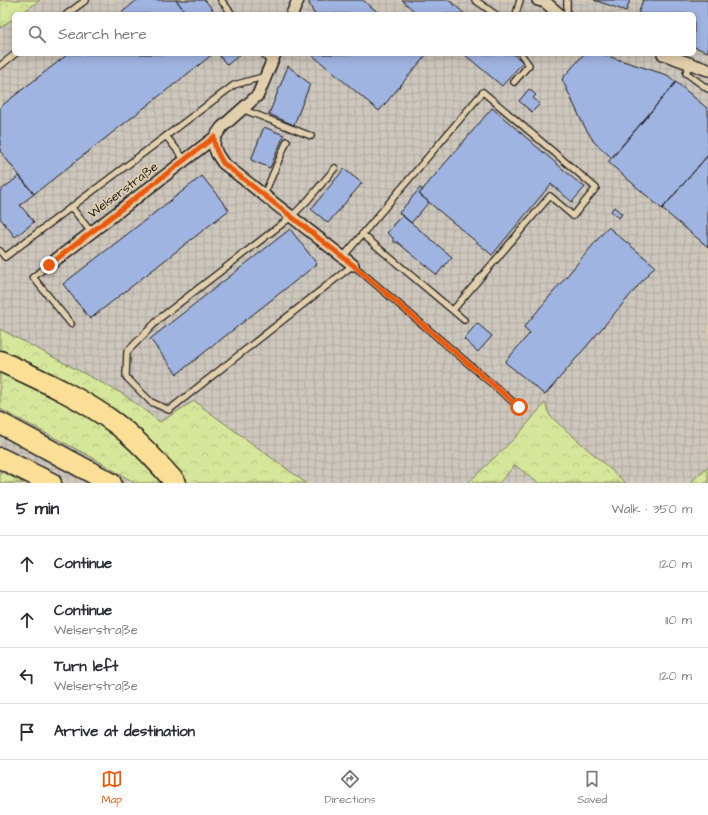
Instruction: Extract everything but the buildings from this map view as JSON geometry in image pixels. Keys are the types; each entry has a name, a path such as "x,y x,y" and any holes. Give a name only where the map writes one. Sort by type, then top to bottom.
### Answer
{"highway":[{"path":"0,361 42,380 86,403 116,424 141,446 176,483"},
{"path":"0,423 111,483"},
{"path":"0,458 51,483"}],"street":[{"path":"293,12 298,0"},
{"path":"538,0 545,2 557,12"},
{"path":"668,56 708,70"},
{"name":"Welserstraße","path":"49,265 214,137 222,127 258,95 274,59"},
{"path":"214,137 214,146 223,163 353,265"}],"lane":[{"path":"70,12 86,0"},
{"path":"221,0 230,12"},
{"path":"475,0 492,12"},
{"path":"517,12 520,0"},
{"path":"567,0 567,12"},
{"path":"0,66 12,56"},
{"path":"514,82 529,65 523,56"},
{"path":"690,63 686,74 708,89"},
{"path":"0,251 5,257 234,85 266,76"},
{"path":"343,257 483,92 596,188 573,216 550,196 453,310"},
{"path":"242,109 311,136"},
{"path":"166,136 185,160"},
{"path":"264,195 287,141"},
{"path":"335,168 308,200 291,216 160,318 127,352 126,377 151,402 169,410 353,265 519,407"},
{"path":"72,208 91,232"},
{"path":"362,234 464,320"},
{"path":"49,265 33,277 71,324"}],"shaded area":[{"path":"40,0 708,0 708,483 0,483 0,28 12,19 12,56 696,56 696,12 23,12"}],"green space":[{"path":"0,0 40,0 23,12 12,12 12,19 0,28"},
{"path":"0,329 123,394 160,422 194,401 306,483 186,483 163,458 0,352"},
{"path":"0,368 97,418 169,483 135,483 95,459 0,409"},
{"path":"545,403 550,416 626,483 538,483 515,465 499,483 468,483 517,436"},
{"path":"708,466 708,483 690,483"},
{"path":"0,471 24,483 0,483"}],"route":[{"path":"49,265 214,137 214,146 223,163 353,265 519,407"}]}
